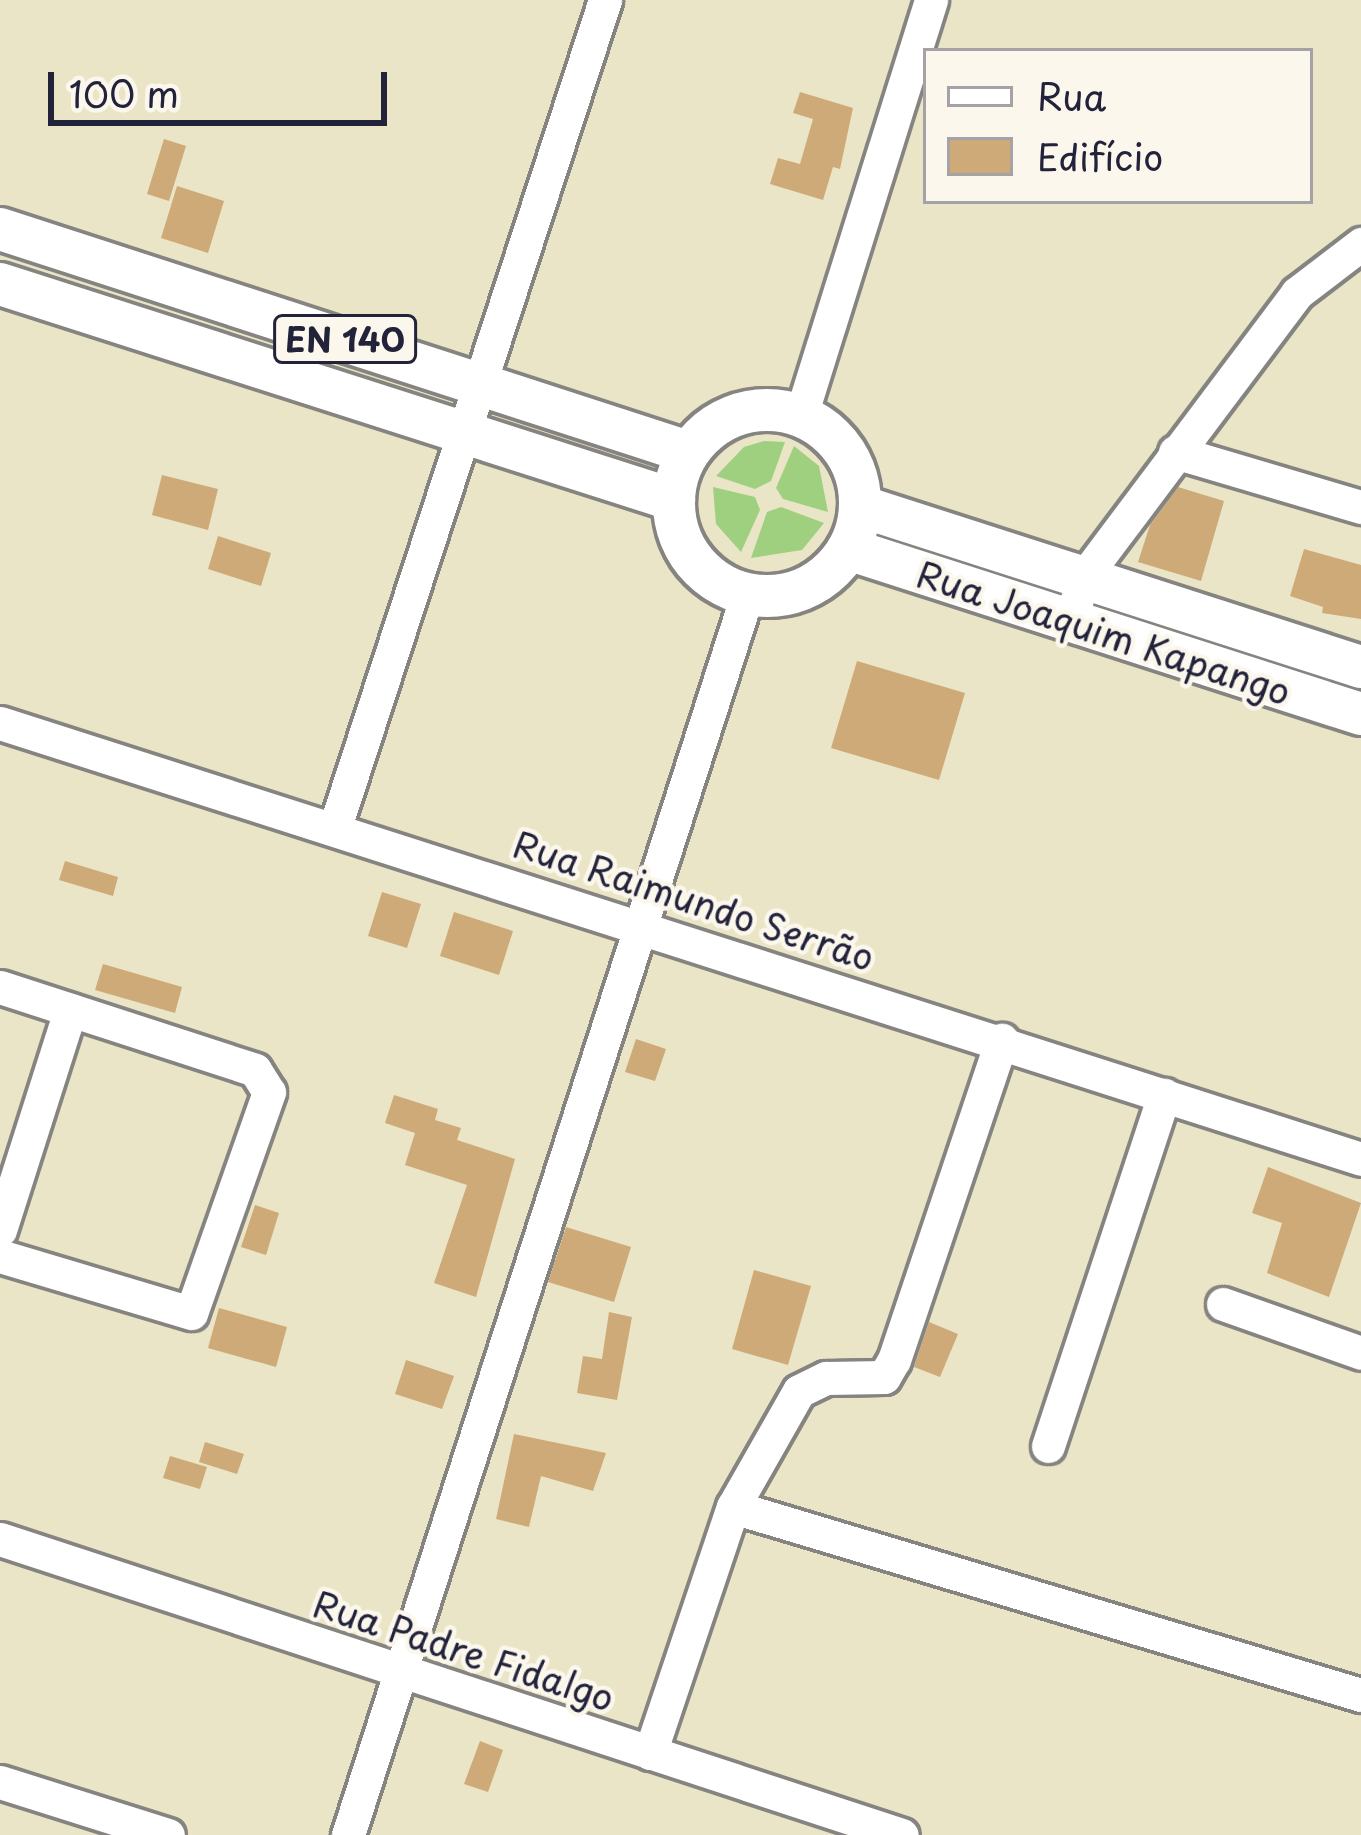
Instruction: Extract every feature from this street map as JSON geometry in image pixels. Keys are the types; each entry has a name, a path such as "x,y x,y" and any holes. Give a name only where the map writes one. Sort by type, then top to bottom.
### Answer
{"main road":[{"name":"EN 140","path":"0,229 688,452"},
{"name":"EN 140","path":"0,284 674,500"},
{"path":"158,336 175,285"},
{"path":"738,413 801,415 845,451 860,506 848,549 805,588 747,595 693,560 674,500 688,452 738,413"},
{"name":"Rua Joaquim Kapango","path":"860,506 1361,667"},
{"name":"Rua Joaquim Kapango","path":"848,549 1361,714"}],"street":[{"path":"335,827 605,0"},
{"path":"801,415 931,0"},
{"path":"1070,621 1084,577 1297,293 1361,244"},
{"path":"1175,452 1361,507"},
{"path":"348,1835 405,1670 636,922 747,595"},
{"name":"Rua Raimundo Serrão","path":"0,722 636,922 1361,1159"},
{"path":"0,987 255,1070 269,1092 191,1313 0,1256"},
{"path":"0,1230 70,1010"},
{"path":"650,1753 733,1507 799,1391 826,1378 884,1377 895,1360 1002,1040"},
{"path":"1048,1446 1164,1095"},
{"path":"1222,1304 1361,1353"},
{"path":"733,1507 1361,1695"},
{"name":"Rua Padre Fidalgo","path":"0,1539 902,1835"},
{"path":"0,1782 168,1835"}],"green space":[{"path":"785,442 771,481 755,489 716,476 744,447"},
{"path":"794,446 819,466 828,512 783,499 776,488"},
{"path":"713,487 755,497 760,510 741,552 716,524"},
{"path":"781,507 824,523 802,550 751,558 767,512"}],"building":[{"path":"800,92 853,108 840,169 833,167 823,200 770,184 778,158 800,164 813,119 793,113"},
{"path":"164,139 186,146 169,201 147,194"},
{"path":"177,186 224,201 208,253 161,238"},
{"path":"162,475 218,489 208,530 152,515"},
{"path":"1178,487 1224,501 1201,581 1138,562 1150,525"},
{"path":"218,536 271,553 261,586 208,569"},
{"path":"1304,549 1361,565 1361,619 1322,613 1323,607 1290,596"},
{"path":"857,661 965,693 939,780 831,748"},
{"path":"65,861 118,877 113,896 59,880"},
{"path":"382,892 421,904 407,948 368,936"},
{"path":"454,912 513,931 499,975 440,956"},
{"path":"103,964 182,987 175,1013 95,990"},
{"path":"636,1039 666,1049 655,1081 625,1072"},
{"path":"394,1095 438,1109 435,1120 461,1128 457,1140 515,1159 476,1297 434,1283 467,1185 405,1165 415,1133 385,1123"},
{"path":"1268,1167 1361,1203 1329,1297 1267,1273 1282,1223 1252,1213"},
{"path":"255,1205 279,1213 266,1255 241,1247"},
{"path":"566,1227 631,1247 614,1302 548,1282"},
{"path":"754,1270 811,1286 788,1365 732,1349"},
{"path":"219,1308 287,1327 276,1367 208,1348"},
{"path":"609,1312 632,1317 617,1400 577,1393 583,1356 602,1359"},
{"path":"929,1322 958,1334 940,1377 914,1367"},
{"path":"406,1360 454,1376 442,1409 395,1394"},
{"path":"514,1434 606,1453 593,1491 541,1476 529,1527 496,1519"},
{"path":"205,1442 244,1454 237,1474 199,1462"},
{"path":"170,1456 207,1467 200,1489 163,1478"},
{"path":"480,1741 503,1750 488,1792 464,1784"}]}
